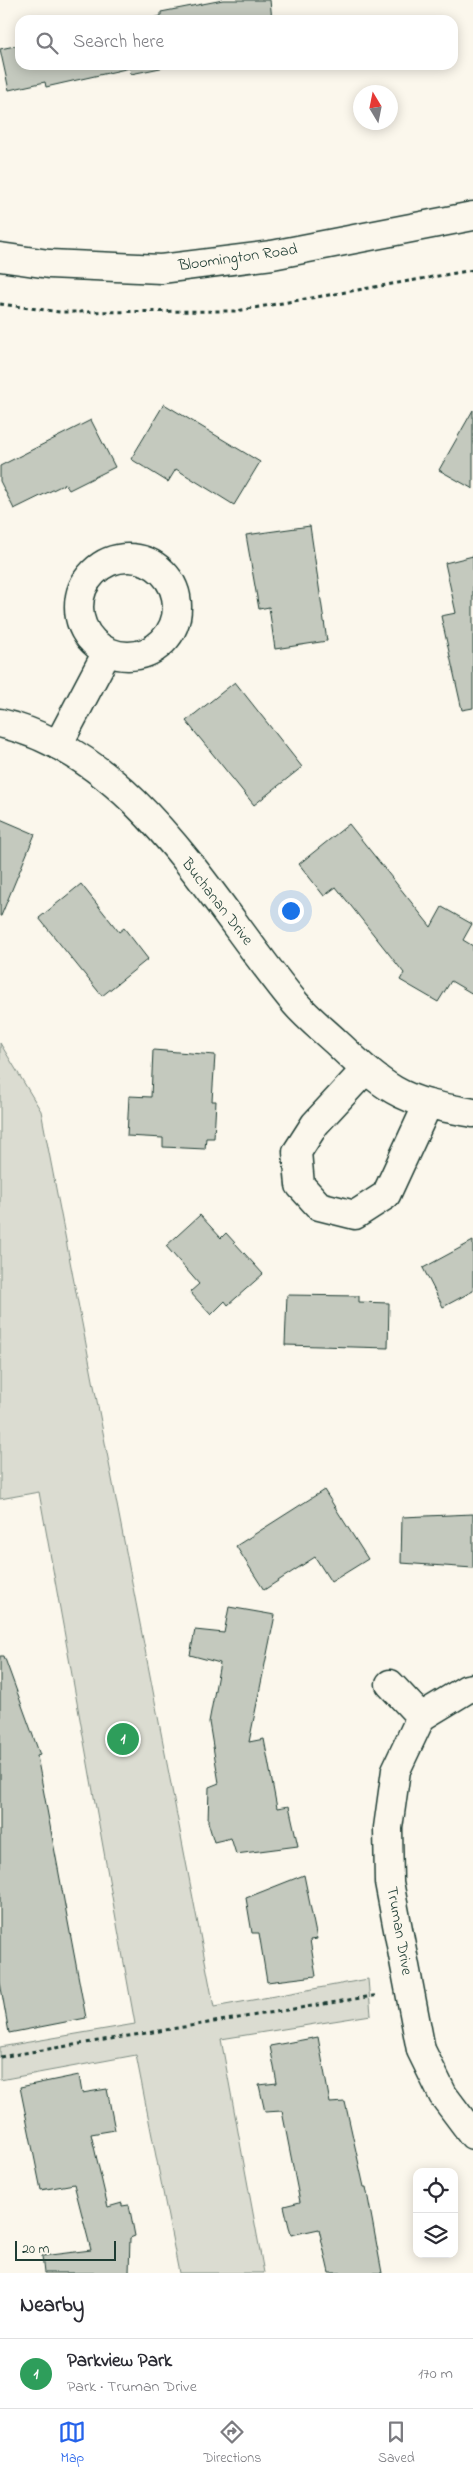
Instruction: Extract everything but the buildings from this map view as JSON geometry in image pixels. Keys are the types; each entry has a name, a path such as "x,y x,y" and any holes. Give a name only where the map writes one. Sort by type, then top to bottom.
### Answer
{"street":[{"name":"Bloomington Road","path":"0,257 49,264 161,269 272,255 473,216"},
{"path":"58,745 106,652"},
{"name":"Buchanan Drive","path":"0,723 18,727 58,745 104,774 144,811 296,1004 365,1070 395,1091 428,1104 473,1113"},
{"path":"365,1070 315,1124 297,1152 300,1185 319,1206 355,1215 386,1195 428,1104"},
{"path":"390,1684 421,1717 467,1689 473,1688"},
{"name":"Truman Drive","path":"421,1717 396,1770 388,1828 389,1882 421,2050 443,2096 473,2136"}],"path":[{"path":"0,304 60,312 236,310 473,270"},
{"path":"0,2057 410,1990"}],"shaded area":[{"path":"0,1043 41,1111 214,2007 368,1979 371,2015 221,2039 264,2273 179,2273 136,2055 0,2080 0,2047 135,2024 39,1492 0,1499"}],"place":[{"name":"Parkview Park","path":"123,1739"}]}
